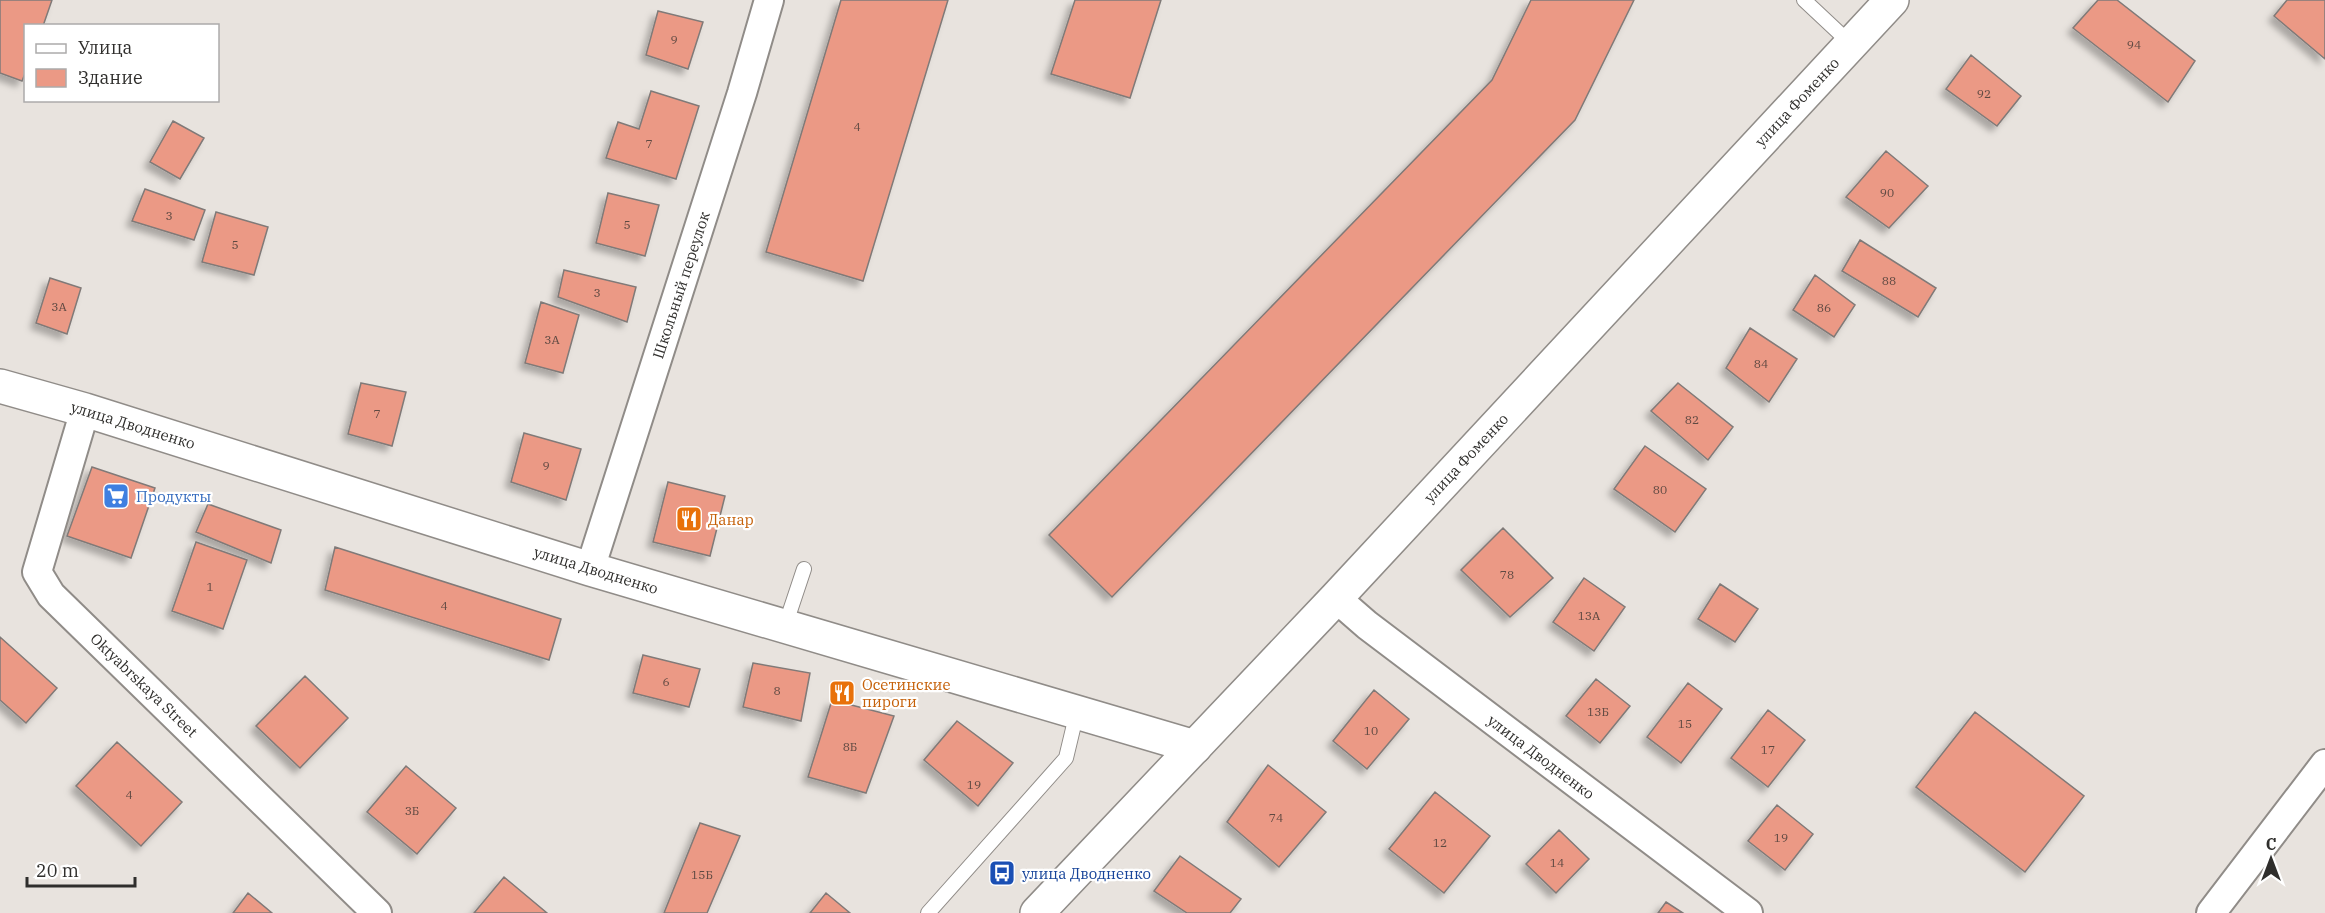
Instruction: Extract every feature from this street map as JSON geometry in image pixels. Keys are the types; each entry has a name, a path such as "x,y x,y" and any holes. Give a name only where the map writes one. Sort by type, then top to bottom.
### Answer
{"street":[{"name":"Школьный переулок","path":"590,569 742,93 769,0"},
{"name":"улица Фоменко","path":"1037,913 1336,598 1892,0"},
{"name":"улица Дводненко","path":"0,386 86,410 590,569 1195,747"},
{"name":"Oktyabrskaya Street","path":"86,410 37,572 51,595 377,913"},
{"name":"улица Дводненко","path":"1336,598 1367,625 1748,913"},
{"path":"2211,913 2325,764"}],"lane":[{"path":"1804,0 1851,44"},
{"path":"786,626 804,568"},
{"path":"928,913 1066,758 1077,712"}],"building":[{"path":"0,0 52,0 44,24 24,24 24,76 22,81 0,73"},
{"path":"841,0 948,0 863,281 766,252"},
{"path":"1075,0 1161,0 1130,98 1051,74"},
{"path":"1531,0 1634,0 1575,120 1112,597 1049,535 1492,80"},
{"path":"2098,0 2117,0 2195,61 2168,102 2073,28"},
{"path":"2287,0 2325,0 2325,59 2274,16"},
{"path":"658,11 703,22 688,69 646,55"},
{"path":"1971,55 2021,96 1997,126 1946,89"},
{"path":"651,91 699,106 676,179 606,158 618,122 639,129"},
{"path":"173,121 204,138 180,179 150,162"},
{"path":"1886,151 1928,186 1889,228 1846,197"},
{"path":"145,189 205,210 194,240 132,221"},
{"path":"608,193 659,205 645,256 596,243"},
{"path":"216,212 268,227 254,275 202,262"},
{"path":"1860,240 1936,288 1918,317 1842,271"},
{"path":"564,270 636,287 627,322 558,297"},
{"path":"1815,275 1855,305 1834,337 1793,310"},
{"path":"50,278 81,288 67,334 36,323"},
{"path":"541,302 579,315 563,373 525,363"},
{"path":"1750,328 1797,359 1769,402 1726,368"},
{"path":"361,383 406,392 392,446 348,434"},
{"path":"1678,383 1733,427 1708,460 1651,411"},
{"path":"524,433 581,449 566,500 511,482"},
{"path":"1645,446 1706,489 1675,532 1614,489"},
{"path":"92,467 155,488 131,558 67,536"},
{"name":"Данар","path":"668,482 725,496 710,556 653,542"},
{"path":"208,504 281,530 271,563 196,532"},
{"path":"1503,528 1553,578 1510,617 1461,570"},
{"path":"196,542 247,560 223,629 172,611"},
{"path":"335,547 561,619 549,660 325,590"},
{"path":"1584,578 1625,607 1594,651 1553,622"},
{"path":"1720,584 1758,609 1735,642 1698,619"},
{"path":"0,637 57,688 26,723 0,700"},
{"path":"643,655 700,669 689,707 633,693"},
{"path":"753,663 810,673 801,721 743,707"},
{"path":"305,676 348,718 300,768 256,726"},
{"path":"1596,679 1630,706 1600,743 1566,716"},
{"path":"1688,683 1722,709 1681,763 1647,737"},
{"path":"1374,690 1409,719 1367,769 1333,741"},
{"path":"832,700 894,716 866,793 808,777"},
{"path":"1768,710 1805,740 1768,787 1731,758"},
{"path":"1975,712 2084,796 2025,872 1916,787"},
{"path":"957,721 1013,763 978,806 924,760"},
{"path":"117,742 182,802 141,846 76,786"},
{"path":"1268,765 1326,812 1279,867 1227,822"},
{"path":"406,766 456,808 417,854 367,812"},
{"path":"1435,792 1490,836 1444,893 1389,849"},
{"path":"1777,805 1813,834 1785,870 1748,841"},
{"path":"700,823 740,836 707,913 664,913"},
{"path":"1559,830 1589,859 1556,893 1526,864"},
{"path":"1180,856 1241,899 1230,913 1187,913 1154,891"},
{"path":"504,877 547,913 474,913"},
{"path":"248,893 272,913 233,913"},
{"path":"826,893 850,913 810,913"},
{"path":"1666,902 1683,913 1658,913"}],"place":[{"name":"Продукты","path":"116,496"},
{"name":"Данар","path":"689,519"},
{"name":"Осетинские пироги","path":"842,693"},
{"name":"улица Дводненко","path":"1002,873"}]}
